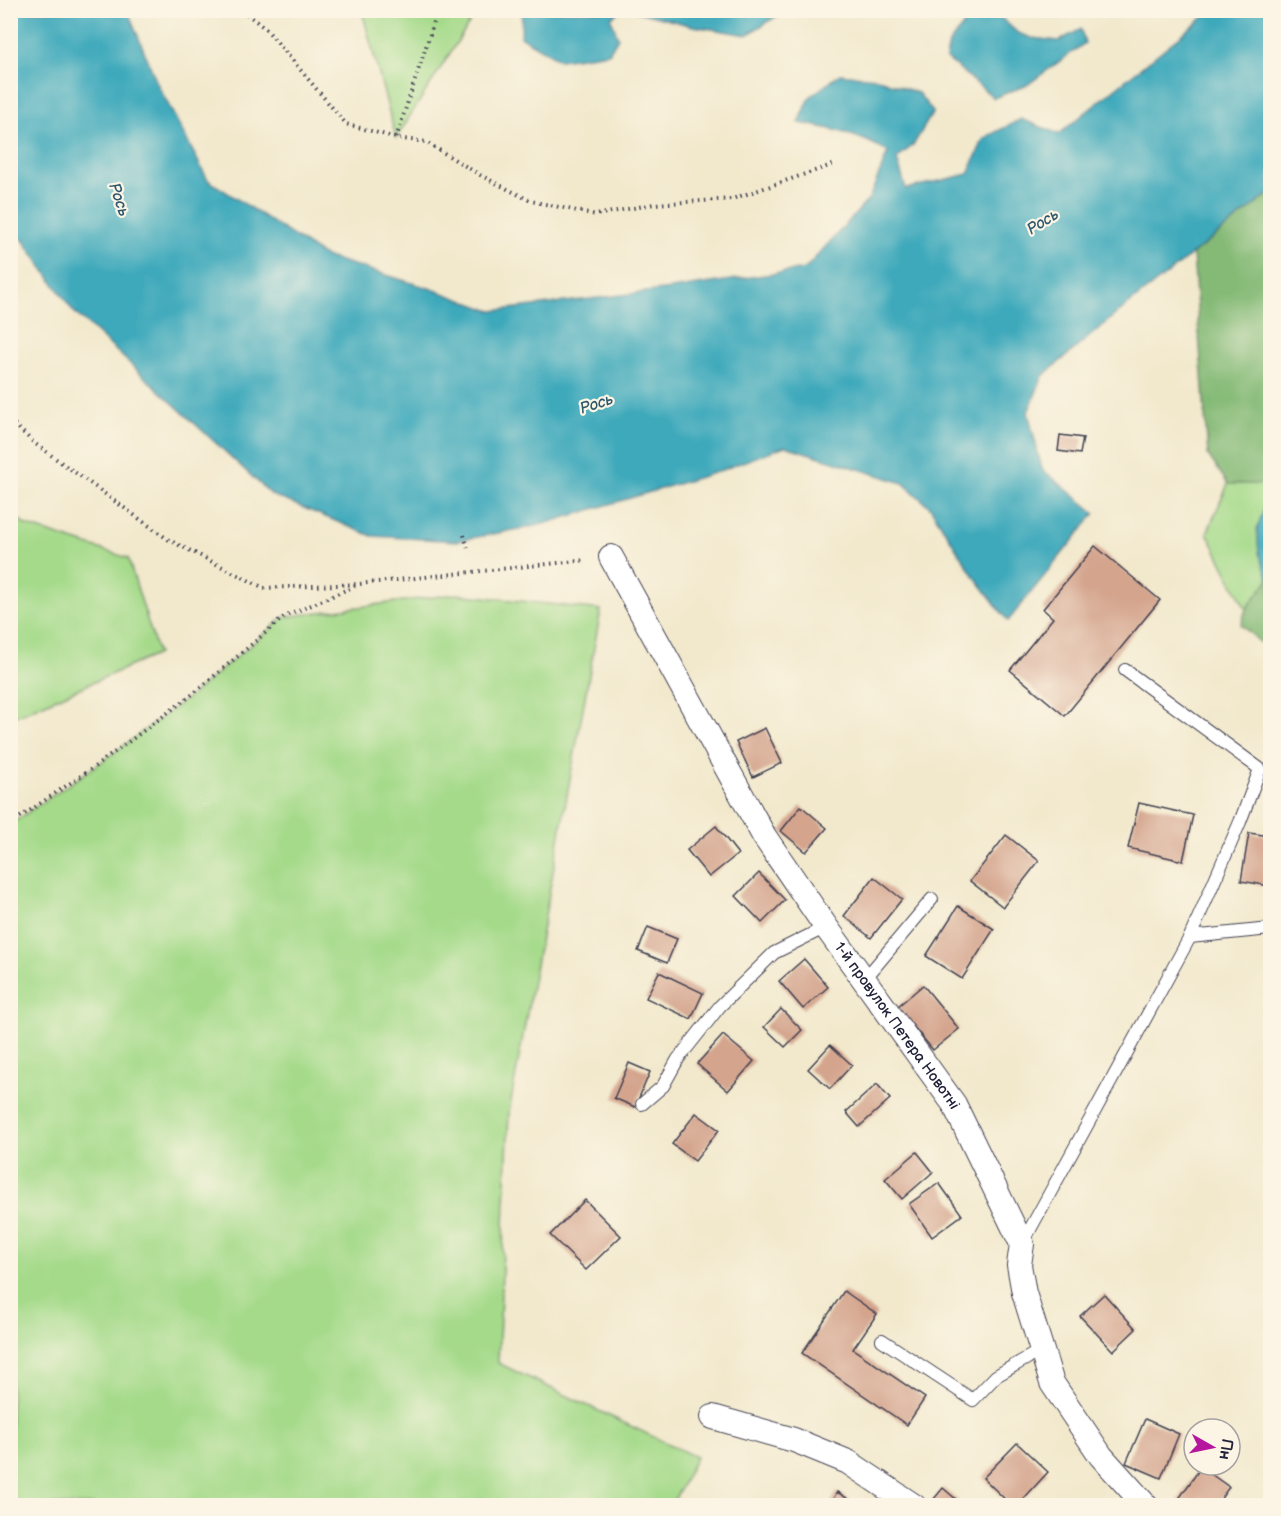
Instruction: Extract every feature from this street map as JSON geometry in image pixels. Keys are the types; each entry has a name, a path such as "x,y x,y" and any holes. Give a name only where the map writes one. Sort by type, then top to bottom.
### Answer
{"street":[{"name":"1-й провулок Петера Новотні","path":"611,557 764,836 826,927 954,1104 1022,1244 1019,1265 1024,1293 1043,1348 1052,1383 1101,1456 1146,1506"},
{"path":"713,1417 794,1440 848,1462 914,1506"}],"lane":[{"path":"1022,1244 1190,938 1240,822 1260,769 1125,670"},
{"path":"864,980 932,899"},
{"path":"642,1104 663,1086 678,1059 720,1006 774,953 826,927"},
{"path":"1190,938 1270,929"},
{"path":"882,1340 973,1400 996,1376 1043,1348"}],"path":[{"path":"242,10 266,29 346,124 396,138 426,142 480,175 531,201 596,215 654,204 732,198 835,164"},
{"path":"396,138 438,10"},
{"path":"10,420 34,443 169,540 264,588 359,584 611,557"},
{"path":"464,535 468,549"},
{"path":"10,824 100,763 193,694 284,617 359,584"}],"green space":[{"path":"362,11 477,11 396,138"},
{"path":"1268,195 1270,197 1270,484 1228,484 1208,455 1193,254"},
{"path":"1270,460 1270,610 1246,609 1207,533 1228,484"},
{"path":"11,511 25,525 128,558 158,654 11,718"},
{"path":"1269,579 1270,651 1241,625 1246,609"},
{"path":"456,594 601,610 509,1112 498,1363 696,1457 672,1505 11,1505 11,824 100,763 193,694 284,617"}],"water":[{"name":"Рось","path":"10,11 128,11 157,83 208,180 324,256 432,289 492,311 671,289 805,269 869,199 888,152 845,133 799,123 810,97 840,74 876,78 918,93 933,112 914,144 897,159 906,189 968,174 984,138 1021,119 1059,134 1211,11 1270,11 1270,193 1115,315 1043,376 1028,412 1042,469 1095,513 1008,621 971,572 930,507 903,483 785,446 714,473 540,525 457,541 372,536 272,495 73,311 11,223"},
{"path":"522,11 620,11 611,18 618,38 609,53 560,60 521,37"},
{"path":"634,11 785,11 747,35 693,26"},
{"path":"1000,17 1018,33 1032,38 1059,41 1081,29 1085,43 1027,85 994,98 946,58 949,43 966,22"},
{"path":"1270,491 1270,580 1259,553 1257,529"}],"building":[{"path":"1060,435 1083,438 1080,454 1058,451"},
{"path":"1095,546 1160,600 1065,716 1010,670 1053,618 1043,609"},
{"path":"765,728 782,763 753,777 736,742"},
{"path":"1139,803 1193,815 1183,861 1128,848"},
{"path":"801,806 827,828 806,852 781,831"},
{"path":"716,826 738,854 709,877 687,850"},
{"path":"1249,833 1270,836 1270,886 1241,881"},
{"path":"1006,835 1039,861 1003,907 970,881"},
{"path":"759,873 785,900 762,923 736,896"},
{"path":"874,877 902,899 871,938 844,916"},
{"path":"958,906 994,929 962,979 926,956"},
{"path":"648,927 677,939 667,963 638,951"},
{"path":"804,959 828,987 803,1009 779,981"},
{"path":"659,972 703,993 691,1019 646,998"},
{"path":"923,985 959,1029 933,1050 897,1007"},
{"path":"781,1009 802,1030 785,1047 764,1027"},
{"path":"723,1035 754,1061 728,1091 697,1064"},
{"path":"830,1045 852,1065 830,1089 808,1069"},
{"path":"629,1063 650,1072 635,1107 614,1098"},
{"path":"877,1084 890,1099 859,1127 846,1112"},
{"path":"696,1113 719,1130 695,1161 672,1144"},
{"path":"917,1152 933,1172 902,1199 885,1179"},
{"path":"939,1183 962,1215 932,1237 909,1204"},
{"path":"585,1200 621,1236 586,1270 550,1235"},
{"path":"844,1291 877,1314 853,1349 925,1398 907,1425 802,1353"},
{"path":"1104,1294 1136,1329 1113,1351 1080,1316"},
{"path":"1145,1419 1179,1434 1161,1478 1126,1463"},
{"path":"1017,1443 1048,1472 1017,1506 1012,1506 983,1478"},
{"path":"1194,1477 1215,1477 1229,1487 1216,1506 1186,1506 1178,1500"},
{"path":"943,1488 964,1506 928,1506"},
{"path":"837,1492 860,1506 829,1506"}]}
